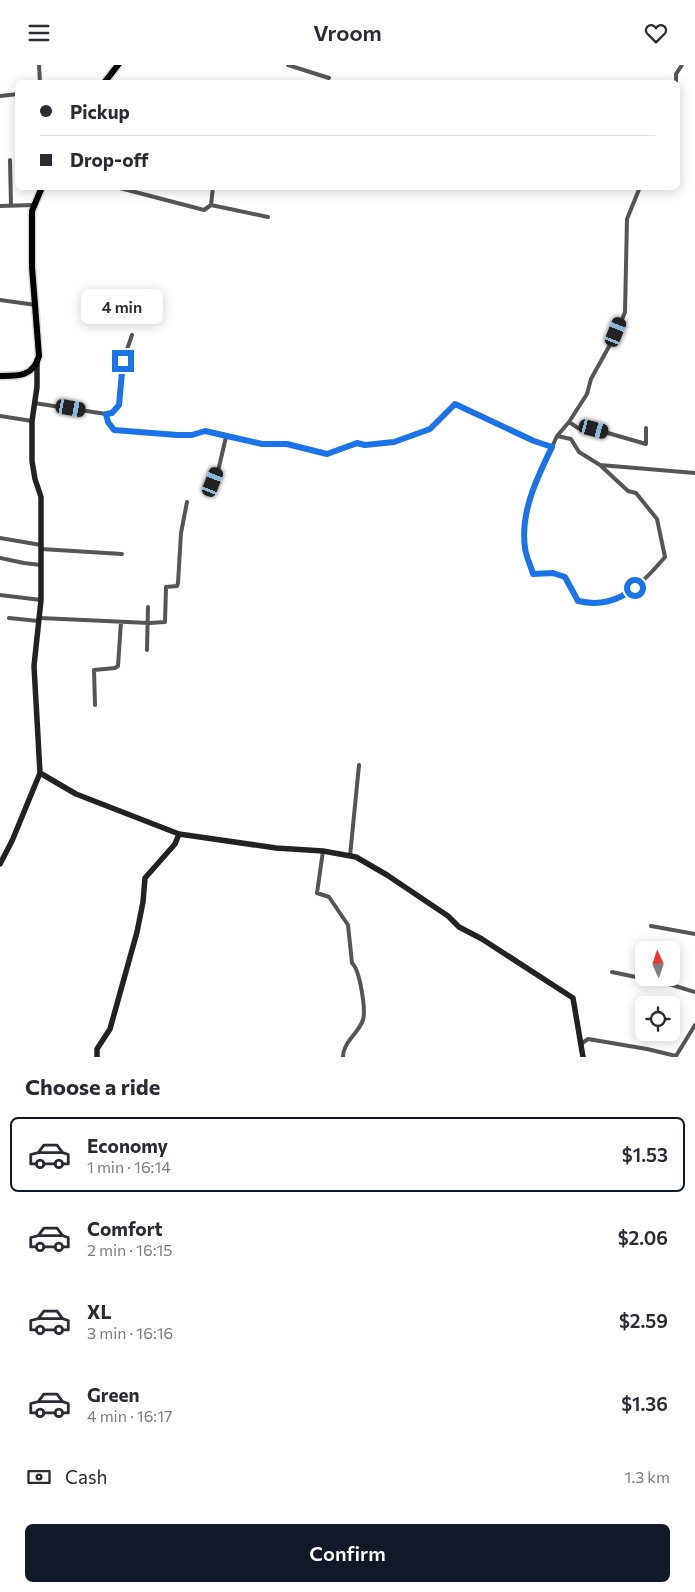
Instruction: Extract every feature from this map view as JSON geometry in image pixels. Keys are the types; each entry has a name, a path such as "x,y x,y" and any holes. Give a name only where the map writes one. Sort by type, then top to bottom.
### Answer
{"main road":[{"path":"106,80 118,65"},
{"path":"0,376 28,373 36,366 38,356 32,267 32,211 41,190"}],"street":[{"path":"38,65 40,80"},
{"path":"288,65 329,78"},
{"path":"676,80 676,74 682,65"},
{"path":"0,96 15,94"},
{"path":"10,160 11,205"},
{"path":"127,190 204,210 211,205 268,217"},
{"path":"211,205 213,190"},
{"path":"557,436 571,439 578,452 600,465 628,491 636,493 657,519 665,557 645,580 625,595 605,603 591,604 578,601 565,577 553,573 533,574 525,549 525,515 542,468 557,436 569,422 587,394 591,379 625,312 627,219 639,190"},
{"path":"0,206 34,205"},
{"path":"0,300 36,305"},
{"path":"34,403 106,414 112,413 119,405 123,361 132,335"},
{"path":"0,864 12,841 40,773 34,667 42,600 41,497 34,479 32,461 32,421 37,387 37,361"},
{"path":"106,414 108,422 114,430 177,435 192,435 205,431 262,444 287,444 327,454 357,443 365,445 394,442 430,429 455,404 534,441 552,447"},
{"path":"0,416 32,421"},
{"path":"569,422 578,428 594,429 646,444 646,428"},
{"path":"213,482 219,467 226,437"},
{"path":"600,465 695,473"},
{"path":"9,618 165,622 166,587 177,586 181,533 187,502"},
{"path":"0,539 41,547 122,553"},
{"path":"0,558 41,565"},
{"path":"0,595 42,600"},
{"path":"147,650 148,607"},
{"path":"95,705 94,670 118,666 121,622"},
{"path":"350,856 359,765"},
{"path":"40,773 76,794 179,834 276,848 323,851 356,857 448,915 459,927 482,939 573,998 583,1057"},
{"path":"97,1057 97,1049 110,1029 137,933 145,878 175,844 179,834"},
{"path":"323,851 316,893 329,897 348,925 352,963 357,967 362,988 363,1019 343,1049 342,1057"},
{"path":"651,926 695,934"},
{"path":"612,972 669,984 695,992"},
{"path":"581,1044 588,1039 647,1049 677,1057 695,1025"}],"route":[{"path":"123,361 119,405 112,413 106,414 108,422 114,430 177,435 192,435 205,431 262,444 287,444 327,454 357,443 365,445 394,442 430,429 455,404 534,441 552,447 542,468 525,515 525,549 533,574 553,573 565,577 578,601 591,604 605,603 625,595 635,588"}]}
